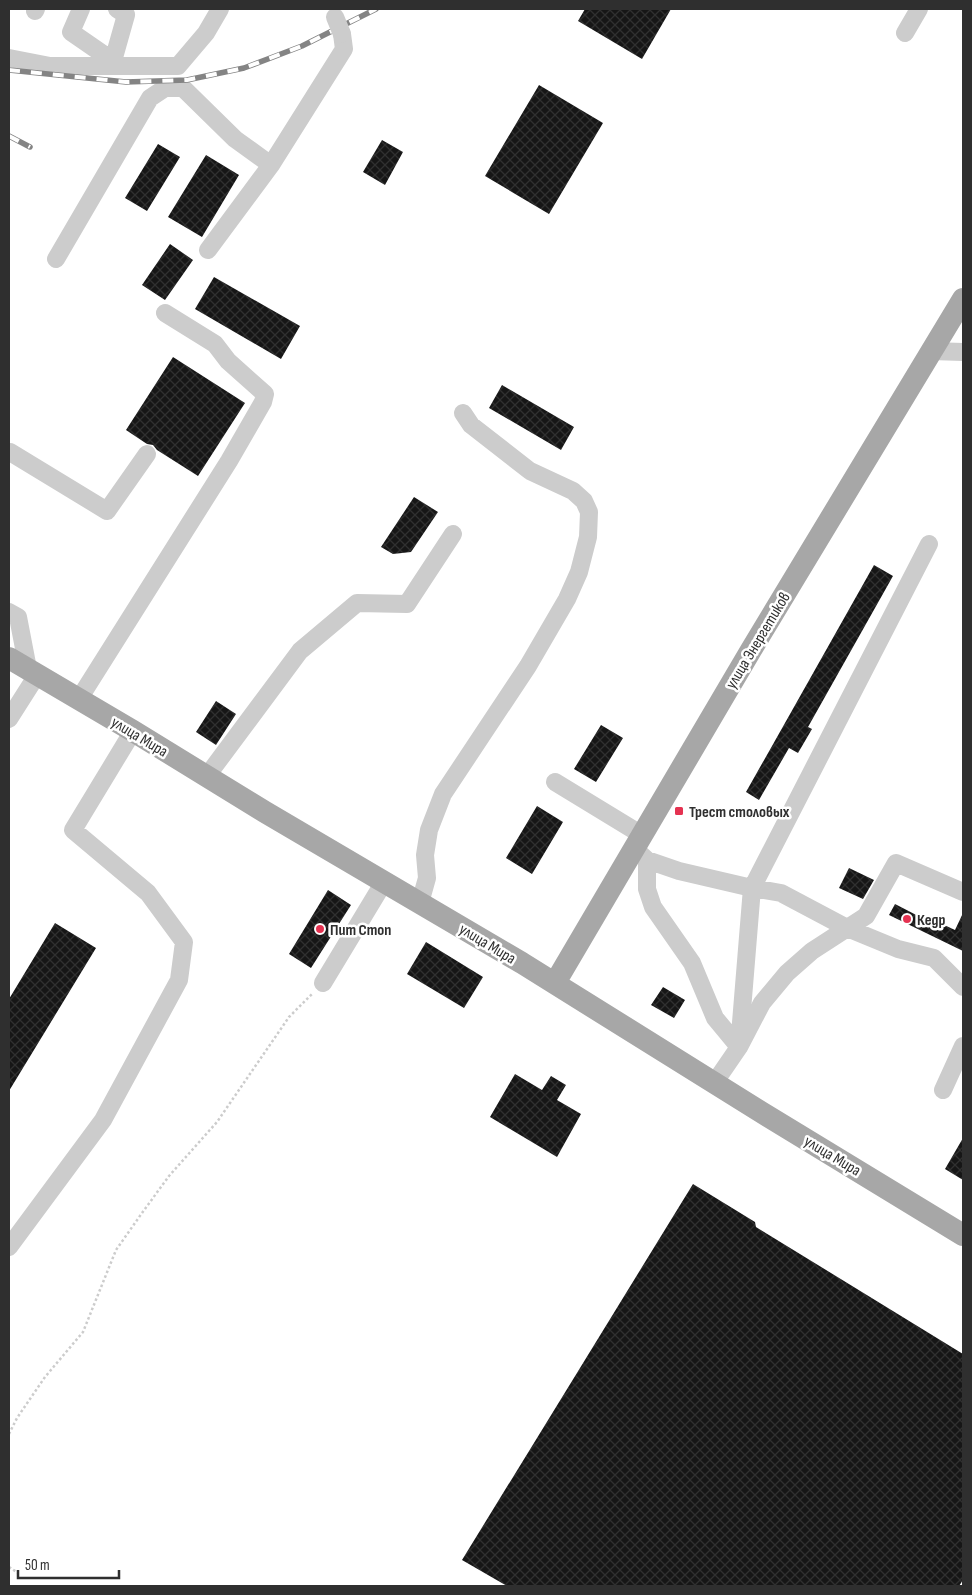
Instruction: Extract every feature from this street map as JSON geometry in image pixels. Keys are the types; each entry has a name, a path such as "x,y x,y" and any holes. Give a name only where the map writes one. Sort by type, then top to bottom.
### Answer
{"main road":[{"name":"улица Энергетиков","path":"554,983 641,848 751,650 963,299"},
{"name":"улица Мира","path":"9,658 554,983 963,1235"}],"lane":[{"path":"81,9 71,32 115,63"},
{"path":"115,63 126,15 117,9"},
{"path":"9,58 50,66 115,63 178,66 206,34 220,9"},
{"path":"905,33 920,9"},
{"path":"208,250 271,165 344,49 342,34 331,13"},
{"path":"56,258 150,98 165,88 183,88 235,139 271,165"},
{"path":"79,699 229,461 263,402 265,394 228,360 215,344 165,313"},
{"path":"932,351 963,352"},
{"path":"420,903 427,878 425,855 429,830 443,794 528,666 567,599 579,572 588,537 589,512 584,501 573,491 530,471 470,425 463,413"},
{"path":"9,453 107,510 147,454"},
{"path":"207,776 300,651 357,603 407,604 453,534"},
{"path":"739,1047 752,888 930,544"},
{"path":"9,612 18,617 33,672 9,719"},
{"path":"9,1247 103,1120 179,980 184,942 148,893 73,830 133,731"},
{"path":"555,782 641,848 679,871 781,893 847,928 898,949 934,958 963,987"},
{"path":"641,848 647,889 653,907 692,963 715,1018 739,1047"},
{"path":"715,1082 739,1047 762,1003 787,973 812,952 866,916 896,863 963,892"},
{"path":"323,983 384,882"},
{"path":"943,1090 963,1046"}],"path":[{"path":"9,1434 17,1418 45,1377 83,1332 116,1250 169,1176 217,1122 289,1017 323,983"},
{"path":"9,1567 18,1573"}],"building":[{"path":"585,9 671,9 642,59 578,21"},
{"path":"539,85 603,123 549,214 485,176"},
{"path":"382,140 403,152 385,185 363,172"},
{"path":"158,144 180,157 147,211 125,198"},
{"path":"206,155 239,175 202,237 168,217"},
{"path":"170,244 193,260 165,300 142,285"},
{"path":"214,277 300,326 281,359 195,309"},
{"path":"173,357 245,403 198,476 157,450 153,445 147,444 126,430"},
{"path":"502,385 574,427 561,450 489,408"},
{"path":"414,497 438,512 411,552 393,554 381,547"},
{"path":"874,565 893,576 808,727 812,729 798,753 789,748 759,800 746,792"},
{"path":"216,701 236,714 216,745 196,732"},
{"path":"601,725 623,738 596,782 574,769"},
{"path":"537,806 563,822 532,874 506,858"},
{"path":"849,868 874,880 863,899 839,888"},
{"name":"Пит Стоп","path":"328,890 351,905 311,968 289,954"},
{"path":"895,904 926,920 927,917 955,930 963,913 963,951 889,915"},
{"path":"55,923 96,948 9,1091 9,999"},
{"path":"426,942 483,977 464,1008 407,974"},
{"path":"663,987 685,1000 674,1018 651,1005"},
{"path":"515,1074 542,1090 551,1076 566,1085 557,1100 581,1114 557,1157 490,1117"},
{"path":"963,1138 963,1180 945,1169"},
{"path":"693,1184 755,1222 756,1227 963,1354 963,1580 959,1586 507,1586 462,1560"}],"railway":[{"path":"9,70 126,82 187,80 244,68 302,46 376,9"},
{"path":"9,136 30,147"}],"place":[{"name":"Трест столовых","path":"679,811"},
{"name":"Кедр","path":"907,919"},
{"name":"Пит Стоп","path":"320,929"}]}
